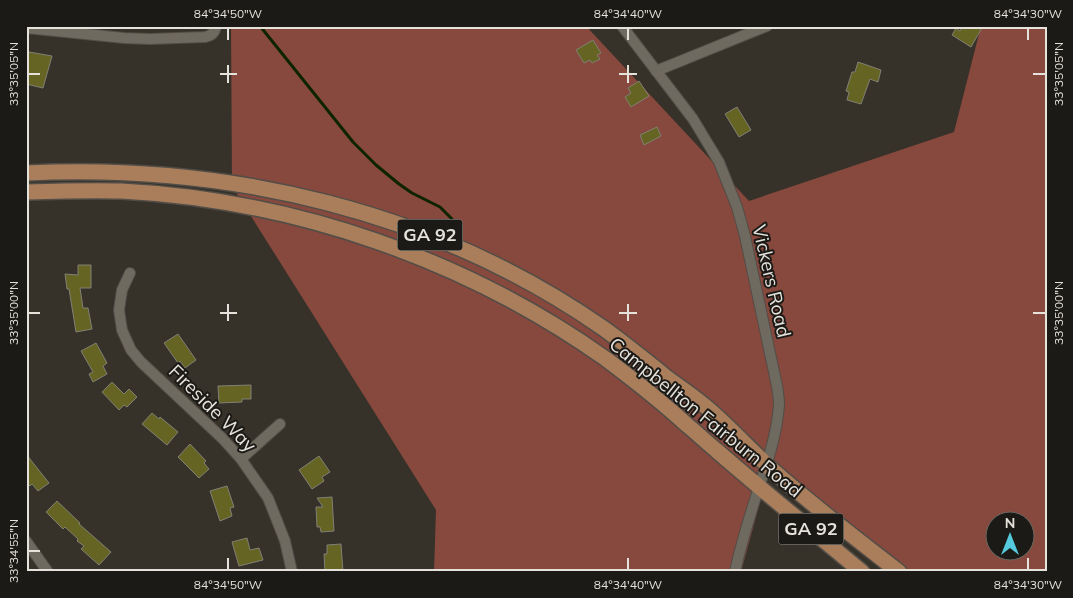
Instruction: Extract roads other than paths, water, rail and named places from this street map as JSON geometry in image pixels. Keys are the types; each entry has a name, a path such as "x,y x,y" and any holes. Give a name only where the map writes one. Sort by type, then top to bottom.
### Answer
{"main road":[{"name":"Campbellton Fairburn Road","path":"26,173 79,171 163,175 238,184 300,196 357,210 406,226 500,266 538,287 604,329 712,412 767,465 899,572"},
{"name":"Campbellton Fairburn Road","path":"26,192 122,191 219,202 278,213 322,224 426,260 514,302 604,358 661,402 714,449 862,572"}],"street":[{"name":"Vickers Road","path":"622,26 693,118 719,162 737,207 745,236 777,386 779,404 767,465 735,572"},
{"path":"656,71 767,26"},
{"path":"26,28 150,39 205,37 210,36 215,29"},
{"name":"Fireside Way","path":"130,272 122,290 119,310 122,330 130,350 242,459 268,498 286,540 292,572"},
{"path":"242,459 280,424"},
{"path":"26,541 48,572"}],"waterway":[{"path":"260,26 353,142 399,184 440,207 460,230"}]}
